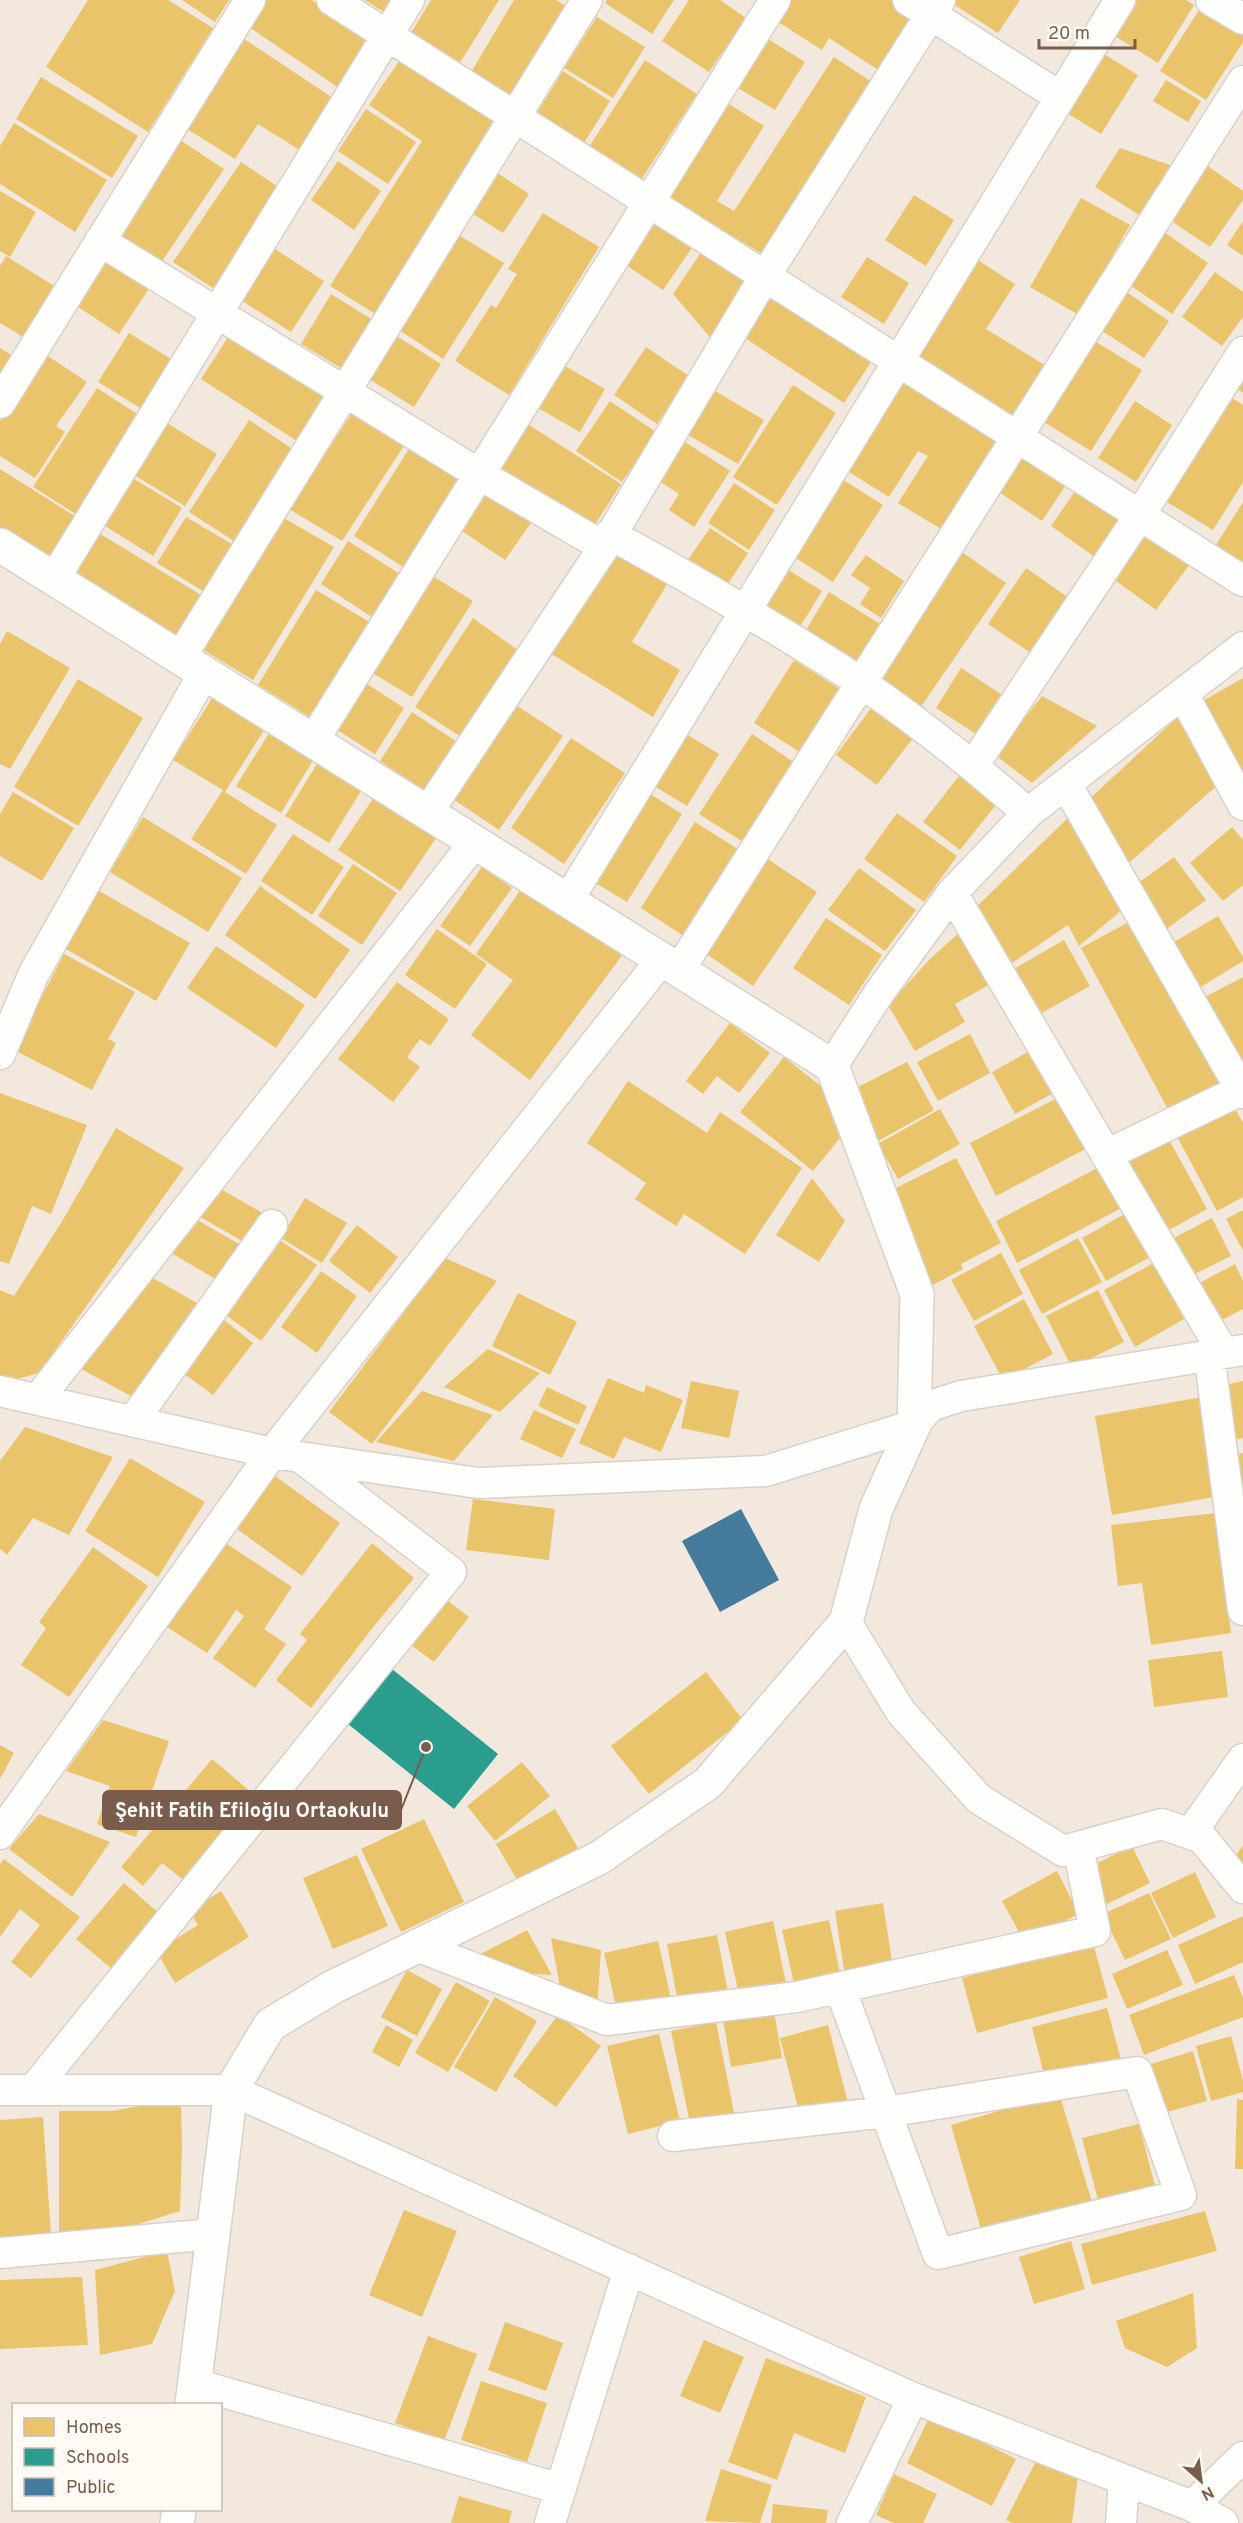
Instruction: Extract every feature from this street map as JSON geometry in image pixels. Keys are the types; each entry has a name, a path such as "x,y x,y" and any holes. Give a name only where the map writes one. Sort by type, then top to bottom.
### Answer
{"street":[{"path":"0,403 250,0"},
{"path":"332,0 1243,581"},
{"path":"54,579 409,0"},
{"path":"0,1054 33,975 192,665 345,392 587,0"},
{"path":"313,741 775,0"},
{"path":"568,900 744,609 1120,0"},
{"path":"1211,0 1243,20"},
{"path":"428,813 607,540 926,5 1060,98"},
{"path":"0,1834 272,1453 671,964 861,683 1243,81"},
{"path":"100,241 479,474 744,609 861,683 974,766 1028,813"},
{"path":"974,766 1140,515 1243,352"},
{"path":"0,545 832,1066 917,1294 914,1425"},
{"path":"832,1066 879,993 952,893 1028,813 1243,648"},
{"path":"1183,694 1243,805"},
{"path":"1066,784 1242,1090 1106,1155"},
{"path":"38,1400 475,842"},
{"path":"952,893 1225,1352 1243,1610"},
{"path":"133,1421 272,1226"},
{"path":"561,2489 193,2394 231,2090 270,2025 333,1987 599,1858 708,1783 846,1622 876,1509 914,1425 930,1406 962,1396 1225,1352"},
{"path":"3,1398 38,1400 272,1453 478,1484 766,1471 914,1425"},
{"path":"33,2090 451,1572 301,1457"},
{"path":"846,1622 901,1712 979,1799 1063,1851 1162,1824 1202,1838 1243,1888"},
{"path":"1190,1834 1243,1760"},
{"path":"417,1946 607,2020 797,1997 1095,1931 1078,1847"},
{"path":"673,2136 886,2112 1137,2072 1181,2195 938,2254 886,2112 840,1988"},
{"path":"0,2090 231,2090 913,2398 1192,2506 1223,2523"},
{"path":"0,2253 213,2234"},
{"path":"550,2523 629,2269"},
{"path":"852,2523 913,2398"},
{"path":"1192,2506 1243,2457"},
{"path":"1120,2523 1124,2480"}],"shaded area":[{"path":"0,0 1243,0 1243,2523 0,2523"}],"building: Homes":[{"path":"88,0 168,0 213,28 148,132 46,67"},
{"path":"182,0 229,0 215,22"},
{"path":"263,0 312,0 375,43 342,90 246,25"},
{"path":"365,0 400,0 390,16"},
{"path":"431,0 499,0 458,66 409,36"},
{"path":"514,0 556,0 574,11 518,103 470,74"},
{"path":"607,0 674,0 652,34 605,3"},
{"path":"689,0 720,0 746,18 709,72 662,41"},
{"path":"787,0 894,0 920,17 883,73 829,38 822,50 775,20"},
{"path":"952,0 1020,0 998,33 950,2"},
{"path":"1130,0 1186,0 1194,5 1158,63 1110,33"},
{"path":"1201,7 1243,34 1243,42 1206,100 1160,71"},
{"path":"597,17 645,47 613,98 564,68"},
{"path":"241,37 336,100 301,151 258,124 235,159 184,127"},
{"path":"768,39 805,62 775,110 738,88"},
{"path":"1099,51 1138,75 1101,134 1062,110"},
{"path":"404,54 501,121 379,316 330,286 422,141 369,105"},
{"path":"834,57 878,86 769,258 661,193 721,99 764,126 717,201 734,211"},
{"path":"645,60 697,94 637,186 585,153"},
{"path":"563,71 610,101 581,148 533,119"},
{"path":"41,77 138,136 112,178 16,119"},
{"path":"1166,80 1201,101 1188,122 1153,101"},
{"path":"366,109 416,142 388,184 338,151"},
{"path":"14,123 107,180 75,232 0,184 0,146"},
{"path":"174,136 224,169 161,263 112,230"},
{"path":"1120,148 1173,166 1141,216 1095,187"},
{"path":"338,161 381,191 354,230 311,200"},
{"path":"241,162 286,192 219,292 173,262"},
{"path":"1205,164 1243,191 1243,200 1210,247 1167,218"},
{"path":"490,168 529,194 503,233 464,208"},
{"path":"0,191 36,212 10,257 0,251"},
{"path":"914,195 954,220 926,266 885,240"},
{"path":"1081,198 1130,225 1079,315 1030,287"},
{"path":"543,213 599,247 509,395 455,361 491,305 496,308 517,274 508,269"},
{"path":"654,218 694,245 663,290 623,263"},
{"path":"1243,221 1243,256 1227,245"},
{"path":"1161,230 1208,263 1172,314 1124,281"},
{"path":"457,234 504,263 443,359 396,328"},
{"path":"704,248 755,281 714,342 673,294"},
{"path":"275,249 324,281 291,332 242,301"},
{"path":"6,256 56,287 25,338 0,323 0,266"},
{"path":"103,256 150,287 119,334 72,303"},
{"path":"867,257 909,283 884,324 841,297"},
{"path":"973,257 1015,284 986,329 1048,367 1017,419 911,355"},
{"path":"1215,272 1243,292 1243,317 1222,346 1182,317"},
{"path":"1122,289 1169,321 1144,358 1096,327"},
{"path":"331,294 376,322 346,371 301,344"},
{"path":"773,294 873,359 844,403 745,338"},
{"path":"234,328 336,394 303,445 201,379"},
{"path":"129,333 179,364 148,413 98,382"},
{"path":"395,335 441,364 414,407 369,379"},
{"path":"1088,337 1142,370 1091,451 1039,419"},
{"path":"646,347 689,376 657,424 614,395"},
{"path":"0,348 13,356 0,376"},
{"path":"45,354 87,382 56,426 65,432 35,478 0,456 0,421"},
{"path":"556,361 605,389 580,432 531,404"},
{"path":"901,373 1000,434 941,529 898,503 928,456 918,451 889,497 841,467"},
{"path":"1243,375 1243,393 1235,388"},
{"path":"793,385 836,413 777,505 733,477"},
{"path":"97,388 145,419 82,518 33,487"},
{"path":"715,391 764,420 738,464 688,435"},
{"path":"1229,396 1243,405 1243,482 1213,530 1162,499"},
{"path":"610,401 656,432 622,482 576,451"},
{"path":"1135,401 1172,425 1136,482 1098,458"},
{"path":"354,410 405,444 342,541 289,509"},
{"path":"249,420 297,452 237,543 189,512"},
{"path":"167,423 217,454 185,506 134,475"},
{"path":"526,423 621,484 589,534 494,473"},
{"path":"682,440 730,471 694,527 669,510 679,494 656,479"},
{"path":"412,444 463,476 405,568 354,536"},
{"path":"1022,450 1069,480 1042,521 996,490"},
{"path":"0,469 78,518 48,566 0,536"},
{"path":"837,476 883,505 833,582 788,553"},
{"path":"131,477 182,508 153,556 102,524"},
{"path":"734,483 775,510 749,550 708,523"},
{"path":"485,484 535,517 505,560 456,527"},
{"path":"1078,487 1123,518 1095,557 1051,526"},
{"path":"1243,502 1243,562 1216,545"},
{"path":"186,517 237,547 208,594 157,563"},
{"path":"282,517 334,547 253,680 200,648"},
{"path":"710,528 748,553 724,590 685,564"},
{"path":"1146,531 1190,564 1156,610 1112,578"},
{"path":"97,532 206,598 178,643 69,577"},
{"path":"348,541 400,574 372,617 321,584"},
{"path":"617,549 669,581 632,642 680,670 653,717 550,653"},
{"path":"962,552 1006,583 920,708 875,677"},
{"path":"866,555 904,581 881,618 860,604 870,588 851,575"},
{"path":"782,566 822,591 800,627 759,601"},
{"path":"1026,568 1069,598 1031,653 988,624"},
{"path":"428,573 473,601 412,697 366,669"},
{"path":"316,590 371,623 310,717 258,685"},
{"path":"829,592 880,624 854,666 803,635"},
{"path":"473,618 522,653 464,739 415,707"},
{"path":"7,631 70,668 10,769 0,764 0,644"},
{"path":"794,660 846,693 806,756 754,723"},
{"path":"961,668 1001,694 976,734 936,708"},
{"path":"1243,678 1243,791 1194,706"},
{"path":"78,679 143,718 78,826 14,787"},
{"path":"361,680 404,708 375,754 331,726"},
{"path":"214,695 266,727 225,792 277,825 246,874 191,839 223,790 173,760"},
{"path":"1042,696 1097,726 1032,783 995,755"},
{"path":"513,703 563,736 499,830 450,797"},
{"path":"872,707 913,738 877,785 836,755"},
{"path":"412,712 460,744 427,792 380,761"},
{"path":"1181,714 1220,783 1123,868 1084,804"},
{"path":"271,730 315,757 281,813 236,786"},
{"path":"686,734 719,754 687,806 654,786"},
{"path":"752,734 798,765 746,844 699,814"},
{"path":"571,738 625,773 564,864 511,828"},
{"path":"320,759 364,786 329,843 285,816"},
{"path":"962,772 999,801 960,850 923,822"},
{"path":"379,790 441,831 400,891 338,850"},
{"path":"13,792 74,828 42,881 0,856 0,814"},
{"path":"650,794 682,814 627,902 594,882"},
{"path":"897,813 957,856 924,902 864,859"},
{"path":"1071,815 1128,905 1079,946 1068,925 1009,965 973,910"},
{"path":"143,817 242,878 208,932 110,872"},
{"path":"695,822 744,853 688,939 641,908"},
{"path":"1232,827 1243,840 1243,885 1223,901 1190,863"},
{"path":"293,834 344,867 312,915 261,881"},
{"path":"1174,857 1206,900 1165,930 1133,887"},
{"path":"766,858 817,892 753,986 702,951"},
{"path":"353,864 397,893 362,945 318,916"},
{"path":"482,867 512,888 470,946 440,926"},
{"path":"859,868 916,910 885,951 828,910"},
{"path":"524,885 623,954 530,1080 471,1035 513,980 476,954"},
{"path":"260,886 350,950 315,999 225,935"},
{"path":"94,888 190,943 156,1001 61,946"},
{"path":"1218,916 1243,957 1243,961 1196,990 1169,945"},
{"path":"826,918 882,955 849,1005 793,968"},
{"path":"1136,918 1225,1082 1170,1113 1081,948"},
{"path":"964,928 994,982 955,1004 965,1022 915,1051 888,1005 929,960"},
{"path":"437,929 487,964 455,1009 405,975"},
{"path":"1064,940 1090,986 1038,1015 1012,970"},
{"path":"216,946 305,1005 276,1048 187,988"},
{"path":"64,954 135,992 108,1039 116,1043 92,1090 14,1050"},
{"path":"1243,977 1243,1069 1205,997"},
{"path":"397,982 449,1019 430,1046 420,1039 407,1057 420,1067 393,1102 338,1059"},
{"path":"730,1023 770,1053 739,1093 717,1076 703,1094 686,1081"},
{"path":"970,1034 990,1073 938,1101 917,1062"},
{"path":"1035,1048 1059,1090 1015,1114 992,1072"},
{"path":"784,1057 846,1106 833,1123 845,1132 813,1171 740,1112"},
{"path":"907,1062 934,1110 878,1141 866,1121 856,1088"},
{"path":"628,1081 707,1133 720,1112 802,1168 745,1254 684,1214 676,1226 635,1199 646,1183 587,1143"},
{"path":"0,1093 87,1125 51,1214 32,1206 9,1264 0,1261"},
{"path":"1065,1094 1093,1145 996,1196 970,1143"},
{"path":"1230,1100 1243,1123 1243,1197 1217,1211 1174,1131"},
{"path":"940,1109 960,1144 898,1179 878,1144"},
{"path":"116,1128 184,1168 39,1373 17,1379 0,1375 0,1290 14,1296 61,1223"},
{"path":"1167,1136 1207,1209 1162,1234 1121,1160"},
{"path":"956,1158 1001,1243 961,1264 963,1269 925,1289 884,1194"},
{"path":"1107,1163 1129,1204 1017,1263 996,1221"},
{"path":"812,1178 845,1221 819,1262 776,1235"},
{"path":"212,1184 268,1216 251,1246 195,1214"},
{"path":"305,1198 347,1223 322,1263 281,1238"},
{"path":"1243,1210 1243,1251 1226,1219"},
{"path":"1130,1211 1154,1255 1106,1281 1082,1238"},
{"path":"187,1214 246,1248 224,1284 166,1250"},
{"path":"1212,1218 1231,1256 1185,1279 1166,1242"},
{"path":"357,1225 398,1257 370,1293 329,1261"},
{"path":"1078,1238 1102,1282 1042,1314 1019,1270"},
{"path":"281,1241 317,1265 261,1341 226,1315"},
{"path":"1001,1253 1023,1294 974,1321 951,1280"},
{"path":"445,1258 497,1281 372,1444 329,1412"},
{"path":"1154,1263 1184,1319 1135,1347 1104,1290"},
{"path":"1235,1264 1243,1281 1243,1309 1210,1326 1190,1288"},
{"path":"321,1271 357,1296 317,1353 281,1327"},
{"path":"144,1273 197,1303 142,1402 81,1369 106,1323"},
{"path":"1098,1290 1124,1342 1072,1368 1046,1316"},
{"path":"518,1293 577,1322 550,1375 492,1346"},
{"path":"1024,1299 1053,1354 1003,1380 974,1326"},
{"path":"224,1320 253,1343 213,1395 183,1373"},
{"path":"488,1349 540,1373 500,1412 444,1387"},
{"path":"608,1378 644,1393 646,1385 683,1400 661,1452 624,1437 614,1459 579,1443"},
{"path":"691,1381 739,1391 729,1438 681,1428"},
{"path":"1243,1381 1243,1438 1235,1440 1224,1385"},
{"path":"547,1387 587,1406 578,1425 538,1406"},
{"path":"422,1391 493,1415 454,1461 376,1442"},
{"path":"1202,1397 1220,1496 1112,1515 1095,1416"},
{"path":"534,1410 576,1429 562,1458 520,1439"},
{"path":"25,1427 113,1457 69,1535 33,1518 7,1555 0,1549 0,1461"},
{"path":"1243,1453 1243,1484 1242,1484 1237,1454"},
{"path":"130,1458 205,1502 158,1577 85,1531"},
{"path":"275,1476 340,1523 302,1576 237,1529"},
{"path":"473,1499 555,1509 549,1560 466,1550"},
{"path":"1216,1513 1231,1633 1151,1645 1142,1583 1118,1586 1111,1525"},
{"path":"224,1542 292,1587 264,1629 286,1644 255,1688 213,1658 244,1616 236,1610 207,1653 167,1627"},
{"path":"372,1543 414,1578 311,1708 276,1680 307,1640 300,1634"},
{"path":"93,1547 148,1586 69,1697 21,1665 46,1628 39,1622"},
{"path":"447,1600 469,1617 434,1662 411,1645"},
{"path":"1222,1651 1228,1697 1154,1707 1148,1660"},
{"path":"706,1672 743,1720 649,1794 611,1746"},
{"path":"103,1720 169,1741 136,1837 97,1824 110,1786 66,1771"},
{"path":"0,1745 14,1753 0,1779"},
{"path":"212,1759 257,1797 186,1882 162,1863 143,1886 121,1867"},
{"path":"522,1762 550,1796 495,1841 467,1806"},
{"path":"555,1809 578,1848 519,1883 496,1844"},
{"path":"39,1814 110,1842 72,1897 9,1849"},
{"path":"424,1819 464,1902 401,1932 361,1849"},
{"path":"1243,1845 1243,1871 1231,1863"},
{"path":"1132,1846 1150,1883 1107,1904 1089,1867"},
{"path":"357,1855 388,1926 333,1949 303,1878"},
{"path":"4,1859 80,1917 31,1978 11,1962 40,1925 20,1909 0,1937 0,1864"},
{"path":"1057,1871 1079,1914 1024,1941 1002,1901"},
{"path":"1195,1872 1216,1917 1173,1938 1151,1893"},
{"path":"124,1883 160,1914 112,1969 76,1939"},
{"path":"221,1891 249,1937 175,1983 156,1951 198,1925 189,1911"},
{"path":"1149,1893 1171,1939 1125,1960 1103,1914"},
{"path":"883,1903 893,1968 845,1976 835,1911"},
{"path":"1243,1916 1243,1962 1195,1984 1178,1945"},
{"path":"829,1920 841,1978 795,1988 782,1930"},
{"path":"773,1921 786,1983 739,1994 725,1932"},
{"path":"527,1930 552,1975 487,1971 479,1955"},
{"path":"717,1935 728,1992 678,2002 667,1944"},
{"path":"551,1938 601,1950 597,2009 562,1998"},
{"path":"658,1941 671,1999 617,2011 604,1953"},
{"path":"1093,1943 1108,1998 977,2033 962,1978"},
{"path":"1167,1950 1183,1985 1127,2009 1112,1974"},
{"path":"407,1970 442,1989 417,2036 381,2017"},
{"path":"1234,1975 1243,1998 1243,2017 1144,2055 1129,2015"},
{"path":"456,1982 490,2001 448,2072 415,2053"},
{"path":"495,1997 537,2021 496,2092 454,2067"},
{"path":"1107,2008 1121,2060 1045,2079 1032,2027"},
{"path":"774,2011 782,2058 731,2067 723,2019"},
{"path":"558,2015 601,2046 556,2107 513,2076"},
{"path":"716,2022 736,2123 692,2133 671,2031"},
{"path":"386,2025 413,2040 399,2067 372,2052"},
{"path":"828,2025 849,2107 801,2119 780,2038"},
{"path":"659,2034 680,2121 628,2134 607,2046"},
{"path":"1231,2036 1243,2080 1243,2092 1211,2101 1196,2046"},
{"path":"1193,2051 1207,2101 1160,2114 1145,2066"},
{"path":"1059,2093 1093,2205 983,2236 951,2125"},
{"path":"181,2098 180,2211 116,2231 59,2236 59,2111 113,2111"},
{"path":"1237,2099 1243,2100 1243,2169 1235,2169"},
{"path":"43,2117 51,2236 0,2239 0,2120"},
{"path":"1139,2124 1155,2186 1098,2200 1082,2138"},
{"path":"404,2210 457,2231 422,2317 369,2295"},
{"path":"1205,2211 1217,2251 1092,2285 1081,2244"},
{"path":"1071,2241 1085,2289 1034,2304 1019,2257"},
{"path":"167,2251 175,2291 152,2344 100,2355 95,2270"},
{"path":"82,2277 88,2345 0,2349 0,2280"},
{"path":"1193,2293 1197,2348 1167,2367 1125,2348 1116,2321"},
{"path":"505,2322 563,2343 546,2391 488,2370"},
{"path":"428,2336 477,2354 444,2441 395,2423"},
{"path":"704,2340 744,2357 720,2413 680,2396"},
{"path":"766,2358 866,2397 845,2453 794,2433 777,2480 728,2462"},
{"path":"481,2381 547,2403 527,2462 461,2440"},
{"path":"930,2416 1016,2459 992,2506 907,2463"},
{"path":"1038,2457 1078,2475 1072,2523 1013,2523 1006,2520"},
{"path":"721,2469 772,2485 760,2523 705,2521"},
{"path":"894,2474 937,2494 923,2523 894,2523 876,2515"},
{"path":"459,2496 512,2511 509,2523 451,2523"},
{"path":"773,2504 828,2510 826,2523 771,2523"}],"building: Schools":[{"path":"392,1669 498,1754 454,1809 348,1724"}],"building: Public":[{"path":"741,1509 779,1580 720,1612 682,1541"}],"place":[{"name":"Şehit Fatih Efiloğlu Ortaokulu","path":"426,1747"}]}
